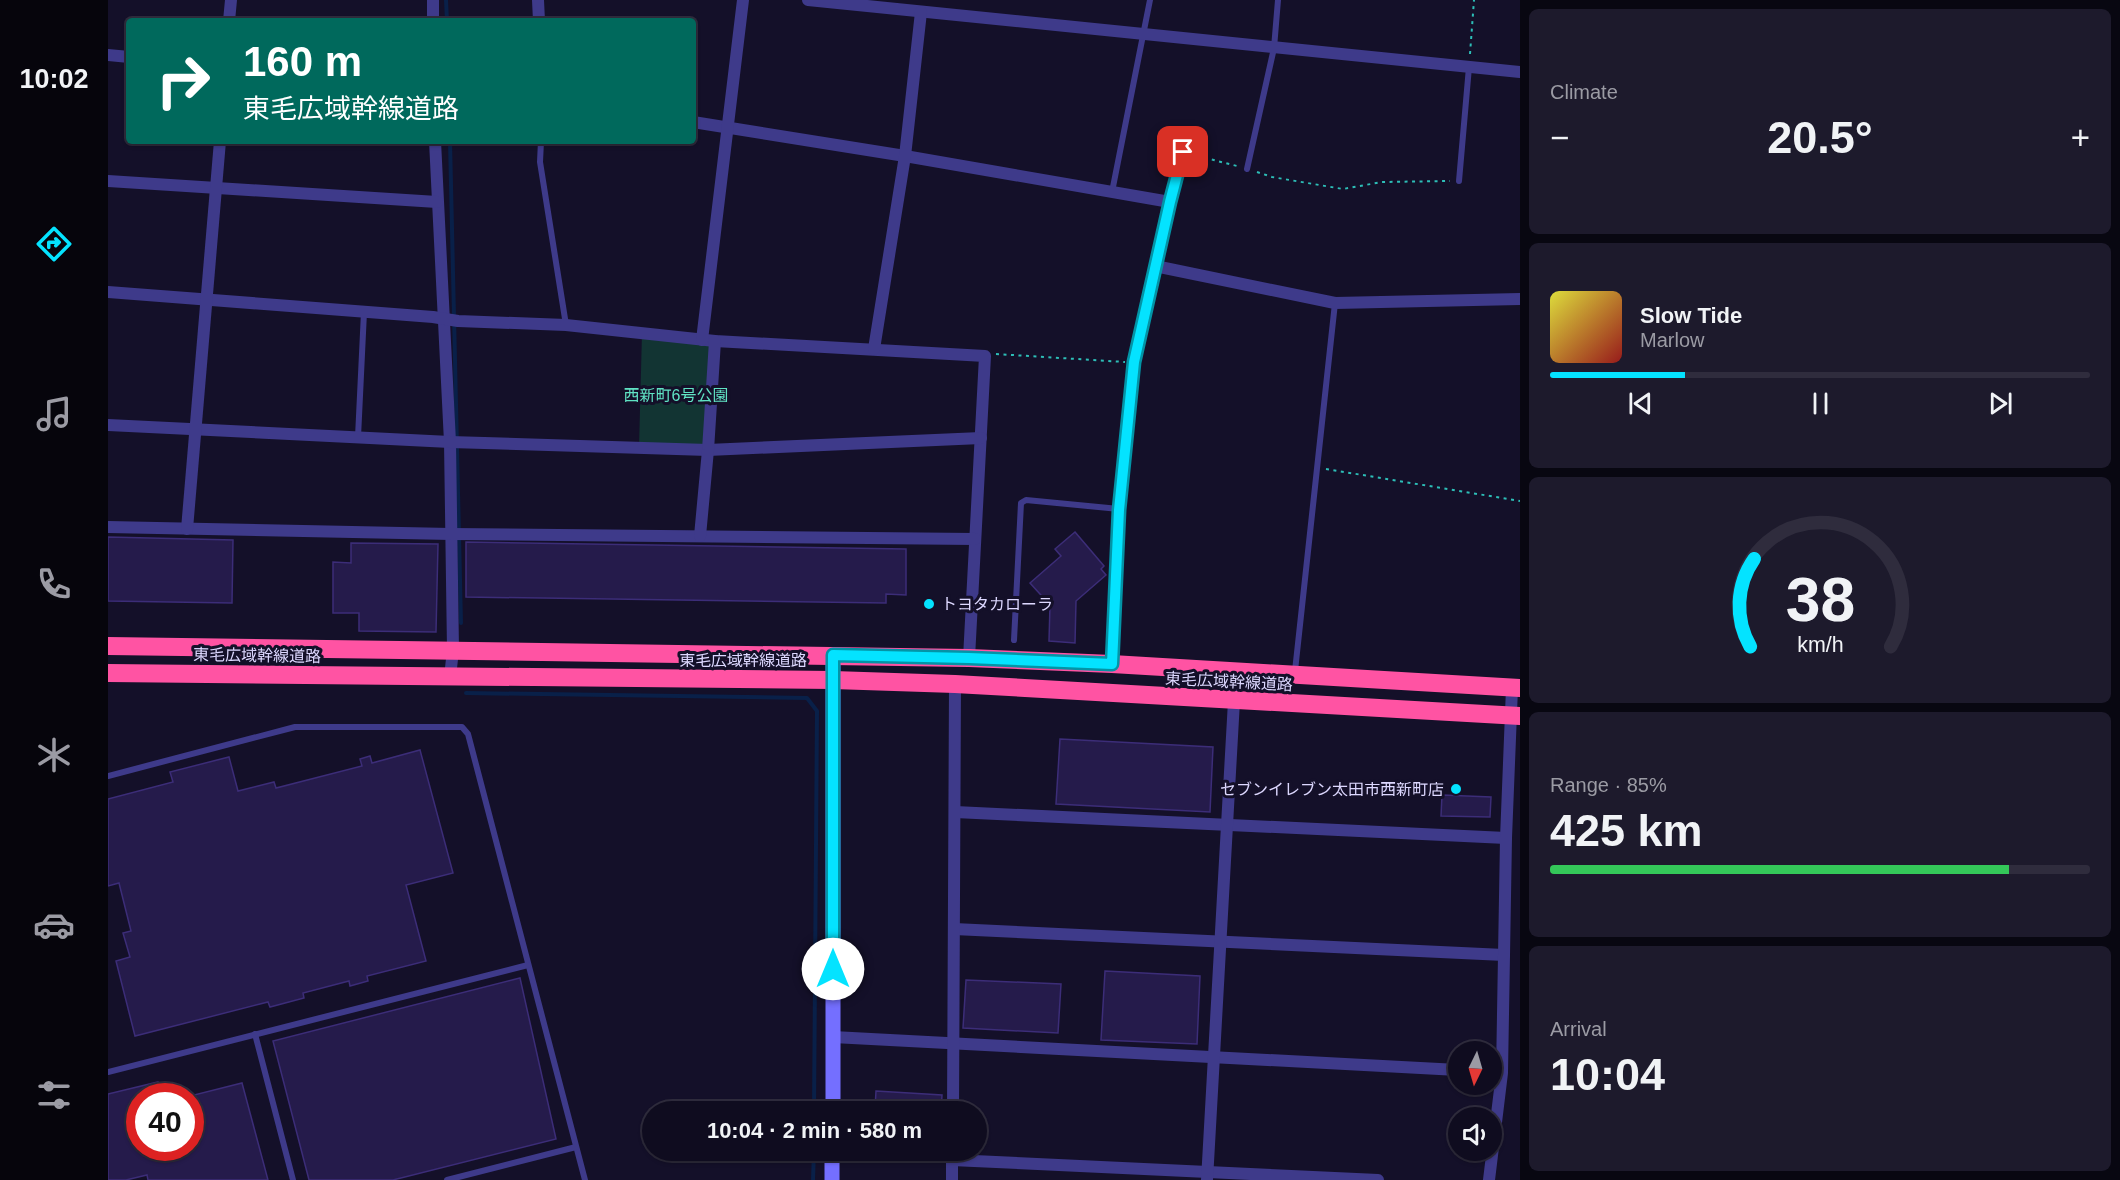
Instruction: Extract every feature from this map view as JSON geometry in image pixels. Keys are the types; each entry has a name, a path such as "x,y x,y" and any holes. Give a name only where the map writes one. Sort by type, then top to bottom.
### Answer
{"highway":[{"name":"東毛広域幹線道路","path":"108,646 969,658 1112,664 1516,688"},
{"name":"東毛広域幹線道路","path":"108,674 832,680 955,684 1516,716"}],"street":[{"path":"229,18 231,0"},
{"path":"433,0 433,18"},
{"path":"538,0 539,18"},
{"path":"700,536 708,450 708,341 727,127 744,0"},
{"path":"808,0 1520,72"},
{"path":"874,350 905,156 921,12"},
{"path":"108,55 126,57"},
{"path":"696,122 1170,202"},
{"path":"188,529 220,144"},
{"path":"435,144 450,442 453,650 450,677"},
{"path":"108,181 437,202"},
{"path":"1155,266 1335,303 1520,299"},
{"path":"108,292 458,321 566,325 708,341 985,356 969,658"},
{"path":"108,425 450,442 708,450 981,438"},
{"path":"1112,664 1119,510"},
{"path":"108,527 451,534 975,539"},
{"path":"833,655 833,1101"},
{"path":"1207,1176 1234,701 1230,671"},
{"path":"953,1101 955,684"},
{"path":"1499,1041 1504,955 1506,838 1516,716 1516,688"},
{"path":"955,812 1506,838"},
{"path":"954,929 1504,955"},
{"path":"833,1037 1448,1069"},
{"path":"1489,1180 1495,1095"},
{"path":"987,1158 1207,1176 1378,1180"},
{"path":"832,1161 832,1180"},
{"path":"952,1161 952,1180"}],"lane":[{"path":"1112,193 1150,0"},
{"path":"1247,169 1274,48 1278,0"},
{"path":"1459,181 1469,67"},
{"path":"541,144 540,162 566,325"},
{"path":"1014,640 1021,503 1026,500 1119,510 1134,362 1183,152"},
{"path":"1294,675 1335,303"},
{"path":"358,437 364,312"},
{"path":"108,776 295,727 462,727 468,734 585,1180"},
{"path":"108,1072 528,965"},
{"path":"255,1034 293,1180"},
{"path":"447,1180 576,1147"}],"path":[{"path":"1469,67 1474,0"},
{"path":"1183,152 1272,177 1343,189 1382,182 1459,181"},
{"path":"985,356 997,354 1134,362"},
{"path":"1317,468 1520,501"}],"green space":[{"name":"西新町6号公園","path":"642,333 715,341 708,450 639,448"}],"building":[{"path":"1075,532 1104,566 1101,569 1106,575 1076,601 1075,643 1049,641 1050,605 1030,583 1061,556 1055,549"},
{"path":"108,537 233,540 232,603 108,601"},
{"path":"466,542 906,549 906,595 886,594 886,603 466,597"},
{"path":"351,543 438,544 436,632 359,631 359,613 333,613 333,562 351,563"},
{"path":"1060,739 1213,747 1210,812 1056,804"},
{"path":"420,750 453,873 406,885 426,961 367,976 368,981 350,986 349,981 303,993 304,998 270,1007 268,1002 135,1036 116,961 130,957 123,933 131,931 119,883 108,886 108,799 173,782 170,772 229,757 238,791 274,782 276,788 362,766 360,759 370,756 372,763"},
{"path":"1442,795 1491,797 1490,817 1441,816"},
{"path":"1105,971 1200,976 1197,1044 1101,1040"},
{"path":"520,978 556,1139 393,1180 309,1180 273,1041"},
{"path":"966,980 1061,984 1058,1033 963,1028"},
{"path":"242,1083 268,1180 148,1180 147,1175 126,1180 108,1180 108,1094 126,1090 126,1161 204,1161 204,1092"},
{"path":"876,1091 942,1095 942,1101 875,1101"}],"waterway":[{"path":"446,0 447,18"},
{"path":"450,144 461,623"},
{"path":"466,693 807,698 817,711 814,1101"},
{"path":"813,1180 814,1161"}],"place":[{"name":"トヨタカローラ","path":"929,604"},
{"name":"セブンイレブン太田市西新町店","path":"1456,789"}],"route":[{"path":"833,969 833,655 1112,664 1119,510 1134,362 1183,152"}]}
